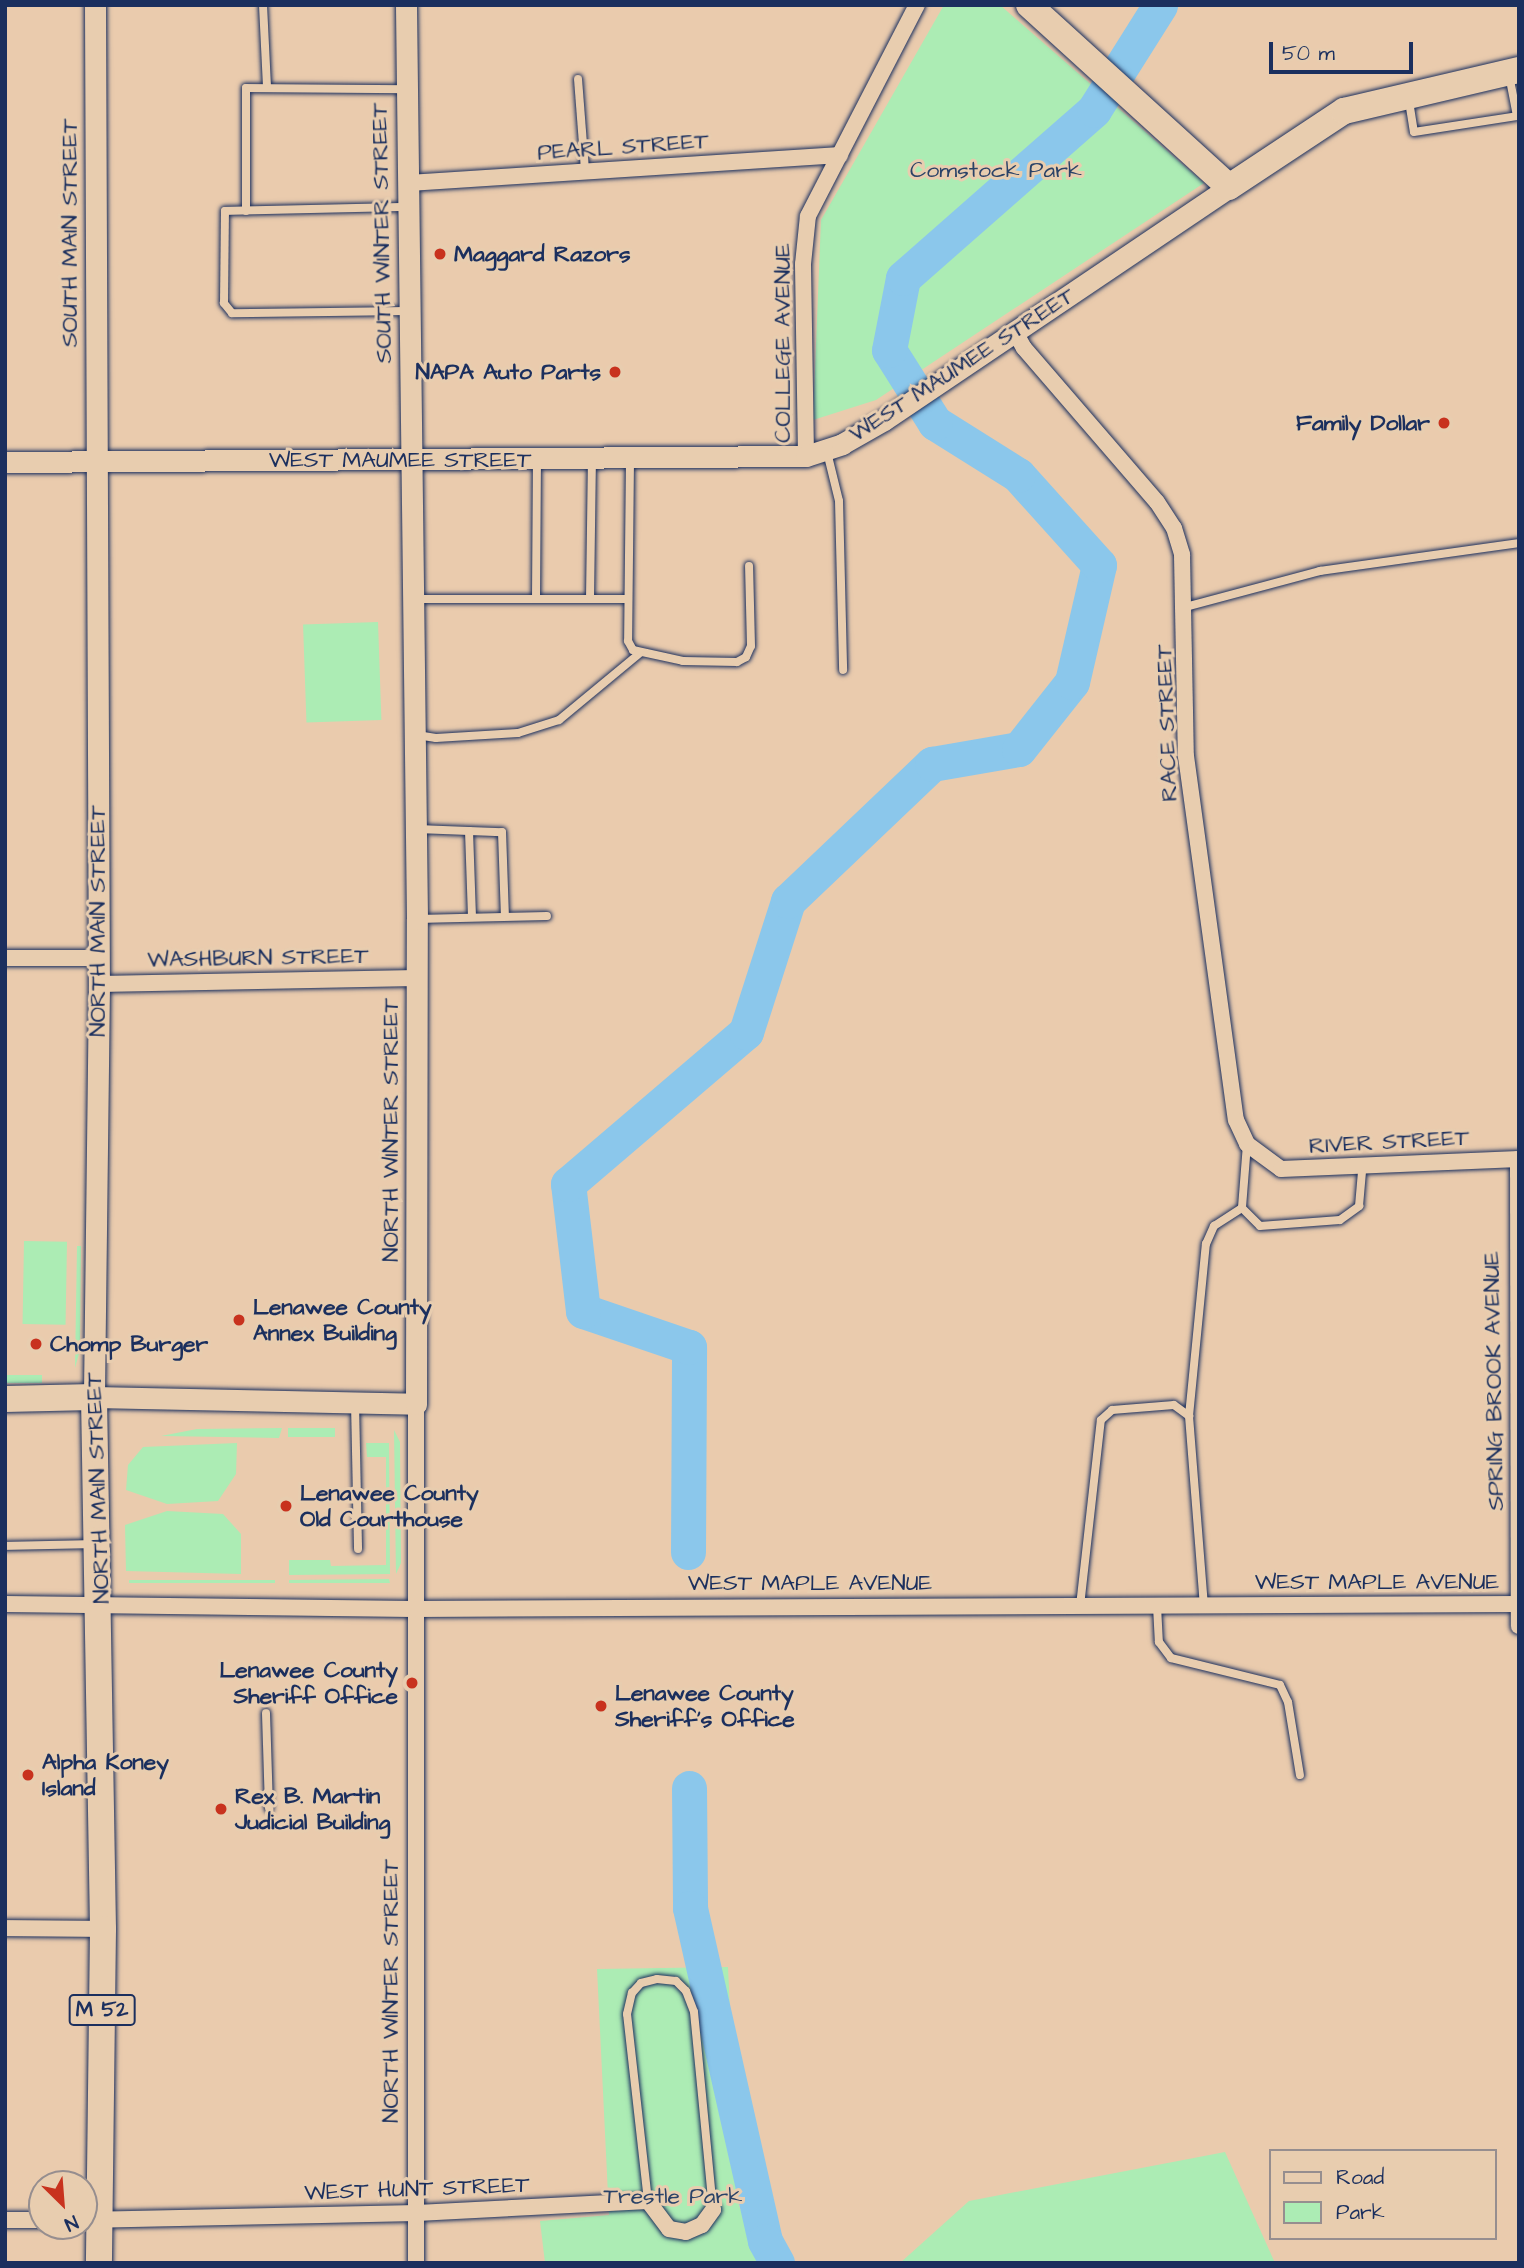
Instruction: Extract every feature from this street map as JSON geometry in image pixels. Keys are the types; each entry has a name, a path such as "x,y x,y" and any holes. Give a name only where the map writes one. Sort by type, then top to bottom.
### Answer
{"main road":[{"path":"1029,5 1077,52 1228,187"},
{"name":"WEST MAUMEE STREET","path":"1228,187 1344,111 1514,71"},
{"path":"5,1399 94,1397"},
{"name":"NORTH MAIN STREET","path":"93,2170 103,1929 101,1603 94,1397"},
{"name":"NORTH MAIN STREET","path":"95,2240 99,2263"}],"street":[{"name":"SOUTH MAIN STREET","path":"95,5 97,461"},
{"name":"SOUTH WINTER STREET","path":"406,5 411,459"},
{"name":"COLLEGE AVENUE","path":"816,453 803,264 808,216 917,5"},
{"name":"PEARL STREET","path":"409,183 840,155"},
{"name":"WEST MAUMEE STREET","path":"5,462 630,460 816,453 884,420 1228,187"},
{"name":"RACE STREET","path":"1015,332 1024,348 1157,502 1174,528 1182,555 1185,607 1186,757 1236,1120 1247,1144 1263,1159"},
{"name":"NORTH WINTER STREET","path":"411,459 417,919 413,1609 416,2263"},
{"name":"NORTH MAIN STREET","path":"94,1397 99,984 97,461"},
{"path":"5,958 97,958"},
{"name":"WASHBURN STREET","path":"99,984 417,978"},
{"name":"RIVER STREET","path":"1263,1159 1281,1169 1362,1168 1518,1159"},
{"name":"SPRING BROOK AVENUE","path":"1518,1159 1519,1626"},
{"path":"94,1397 416,1404"},
{"name":"WEST MAPLE AVENUE","path":"5,1604 101,1603 413,1609 1519,1604"},
{"path":"5,1928 103,1929"},
{"path":"648,2201 669,2229 686,2232 702,2225 713,2210"},
{"name":"WEST HUNT STREET","path":"98,2220 417,2213 648,2201"},
{"path":"5,2220 28,2220"}],"lane":[{"path":"263,5 267,89"},
{"path":"1408,95 1414,132 1518,116 1514,71"},
{"path":"578,79 585,172"},
{"path":"246,211 246,88 405,89"},
{"path":"409,207 225,211 224,303 232,313 410,311"},
{"path":"816,453 839,501 843,670"},
{"path":"536,599 537,459"},
{"path":"590,599 593,459"},
{"path":"630,460 628,641 640,653 683,661 737,662 746,657 751,646 749,566"},
{"path":"1185,607 1320,571 1519,543"},
{"path":"412,599 628,599"},
{"path":"414,734 436,738 518,733 559,720 640,653"},
{"path":"415,829 502,832 505,916"},
{"path":"469,831 472,916"},
{"path":"417,919 547,916"},
{"path":"1247,1144 1242,1208 1260,1226 1340,1220 1359,1206 1362,1168"},
{"path":"1204,1606 1189,1416 1206,1244 1214,1226 1242,1208"},
{"path":"355,1403 358,1549"},
{"path":"1080,1606 1101,1420 1112,1410 1174,1405 1189,1416"},
{"path":"5,1546 99,1544"},
{"path":"1157,1606 1159,1642 1171,1658 1280,1685 1288,1702 1300,1774"},
{"path":"266,1713 269,1808"},
{"path":"648,2201 627,2014 632,1993 641,1983 657,1979 676,1981 686,1991 694,2012 713,2210"}],"green space":[{"name":"Comstock Park","path":"944,5 1000,5 1204,183 876,400 813,420 821,220"},
{"path":"378,622 381,720 306,723 303,625"},
{"path":"24,1241 67,1242 66,1325 23,1324"},
{"path":"77,1246 81,1246 80,1350 75,1368"},
{"path":"5,1375 42,1375 42,1383 5,1383"},
{"path":"282,1428 279,1438 161,1436 197,1429"},
{"path":"288,1428 335,1428 335,1437 288,1437"},
{"path":"394,1430 400,1442 401,1563 396,1574"},
{"path":"237,1443 236,1474 218,1501 167,1504 126,1490 128,1465 143,1447"},
{"path":"366,1443 389,1443 390,1574 289,1575 289,1560 330,1560 331,1566 386,1565 386,1457 367,1457"},
{"path":"167,1511 223,1514 241,1534 241,1574 126,1571 125,1525"},
{"path":"389,1579 390,1583 289,1583 289,1580"},
{"path":"129,1580 275,1580 275,1583 129,1583"},
{"name":"Trestle Park","path":"728,1967 739,2206 765,2263 545,2263 540,2221 609,2215 597,1969"},
{"path":"1225,2152 1275,2263 900,2263 969,2201"}],"waterway":[{"path":"688,1552 689,1347 583,1311 568,1184 746,1032 788,901 932,764 1019,749 1072,682 1099,565 1018,475 935,423 889,350 903,278 1094,110 1160,5"},
{"path":"689,1788 690,1908 765,2241 777,2263"}],"place":[{"name":"Maggard Razors","path":"440,254"},
{"name":"NAPA Auto Parts","path":"615,372"},
{"name":"Family Dollar","path":"1444,423"},
{"name":"Lenawee County Annex Building","path":"239,1320"},
{"name":"Chomp Burger","path":"36,1344"},
{"name":"Lenawee County Old Courthouse","path":"286,1506"},
{"name":"Lenawee County Sheriff Office","path":"412,1683"},
{"name":"Lenawee County Sheriff's Office","path":"601,1706"},
{"name":"Alpha Koney Island","path":"28,1775"},
{"name":"Rex B. Martin Judicial Building","path":"221,1809"}]}
